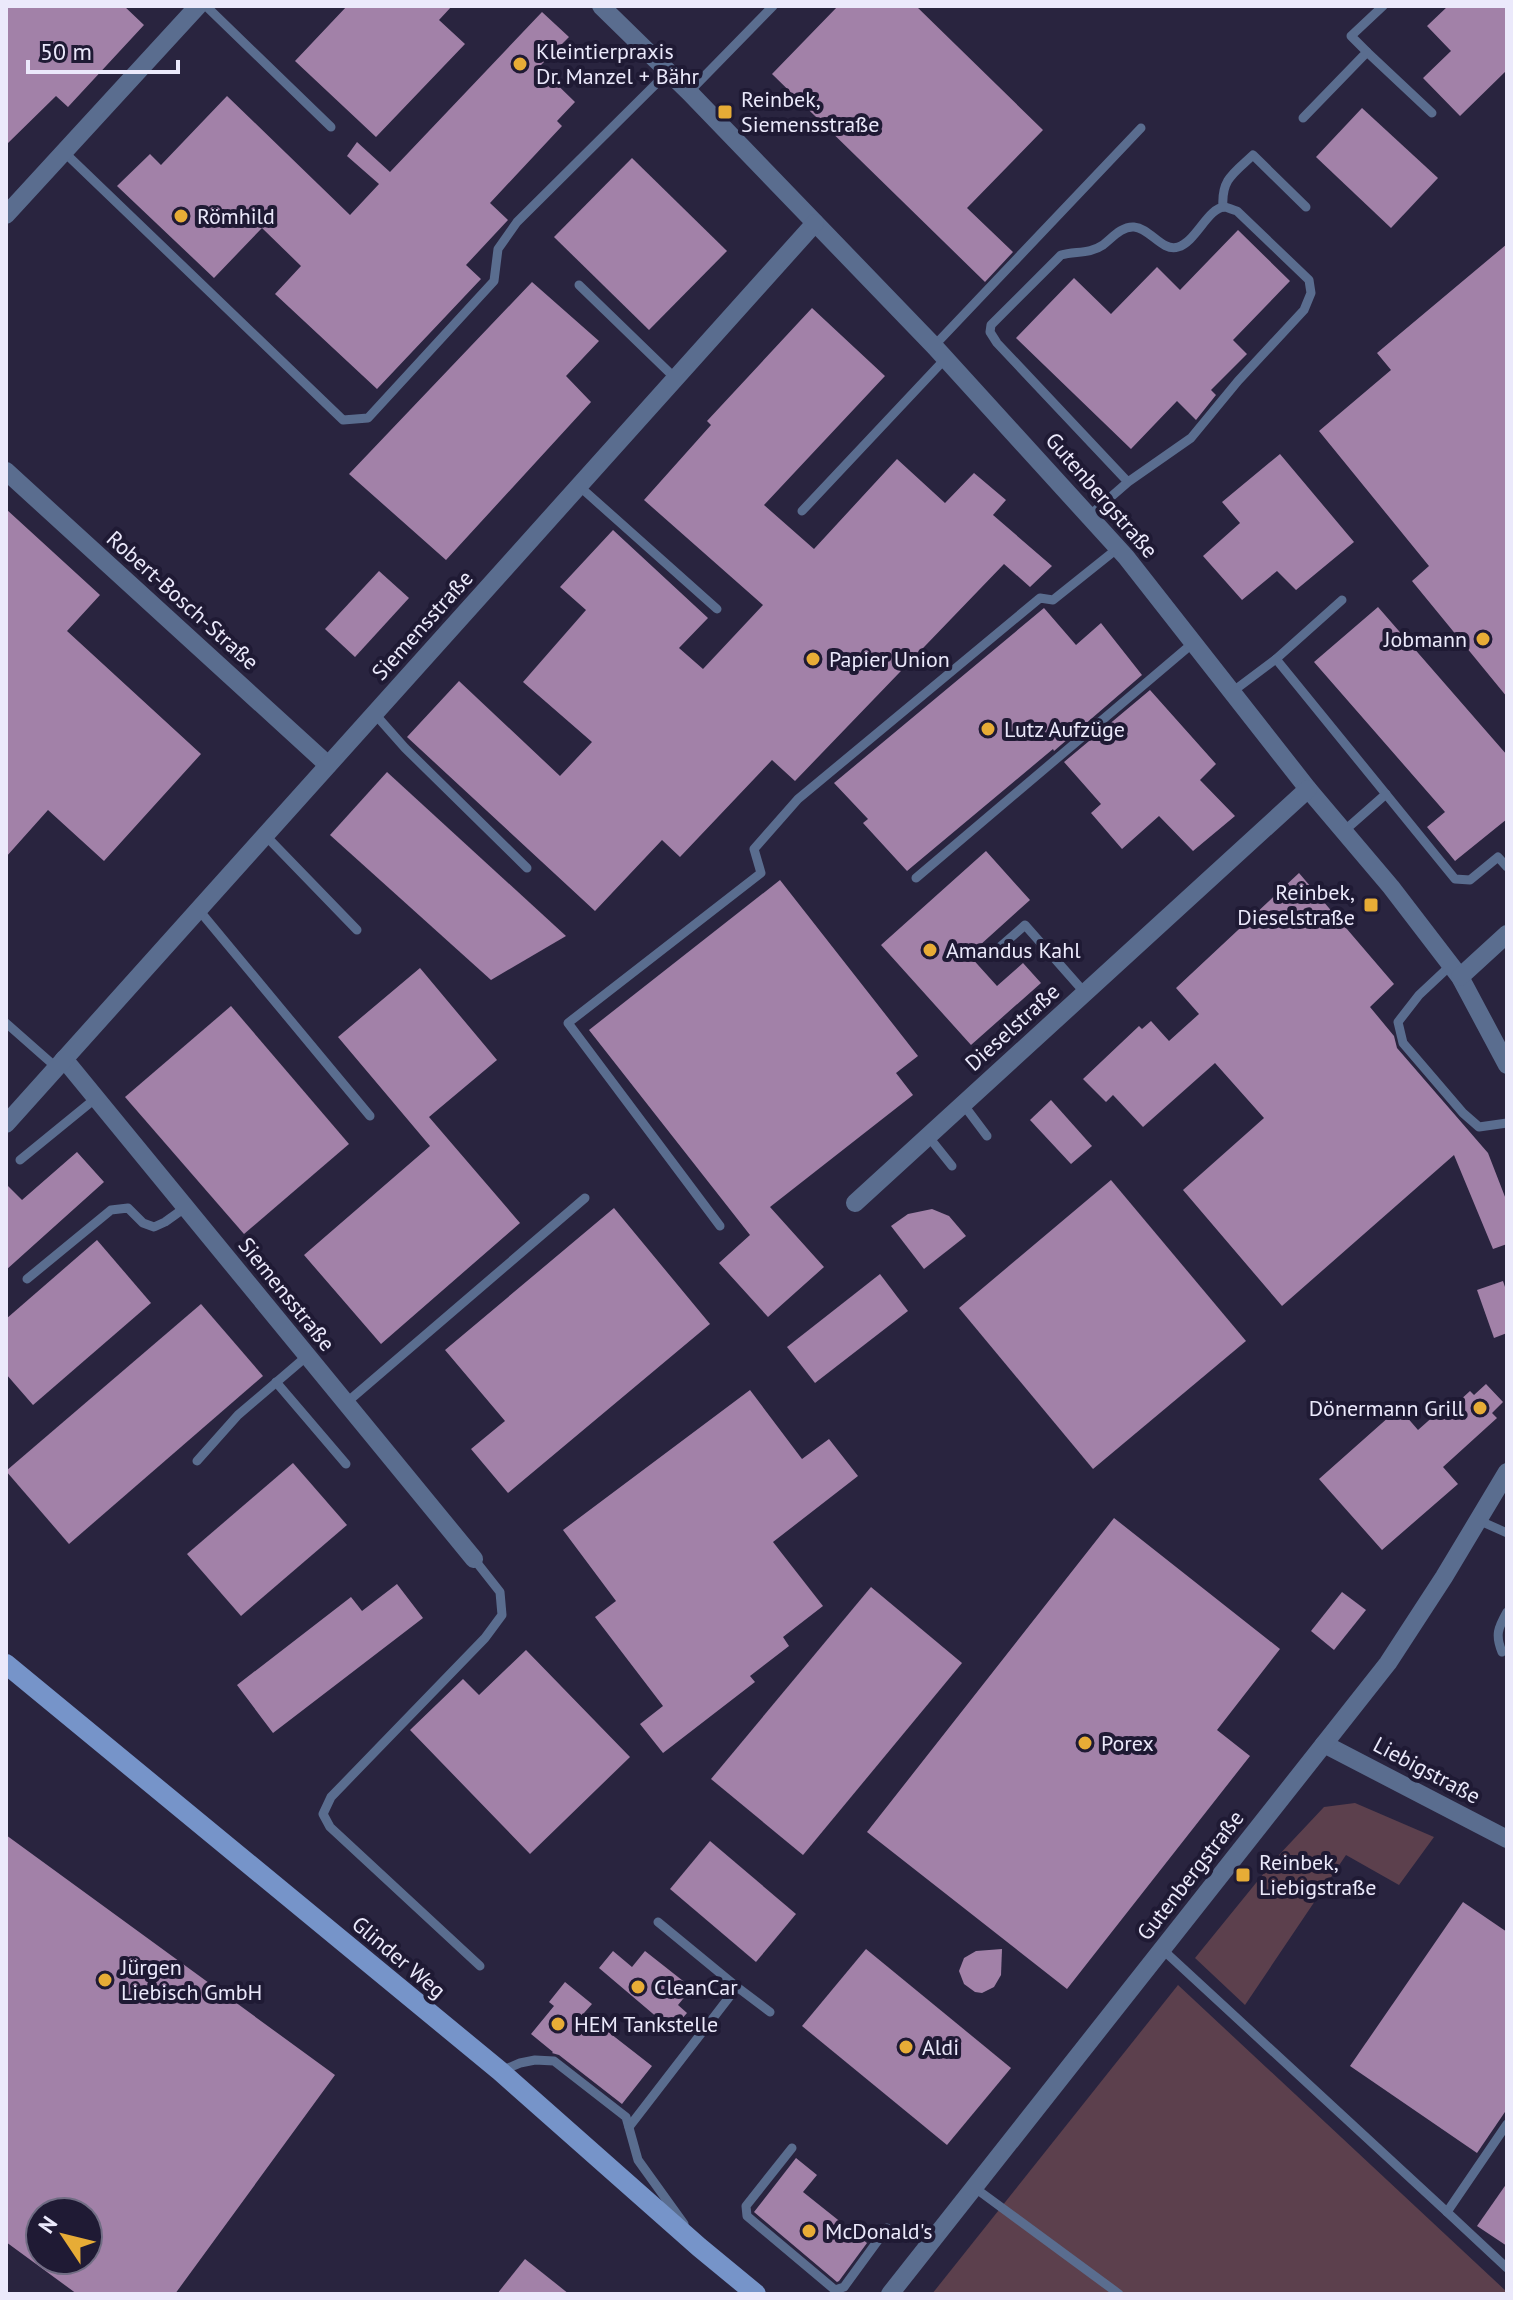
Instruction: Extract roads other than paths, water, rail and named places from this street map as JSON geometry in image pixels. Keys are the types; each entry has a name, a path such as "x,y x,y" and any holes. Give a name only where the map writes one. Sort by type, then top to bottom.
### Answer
{"main road":[{"name":"Glinder Weg","path":"6,1664 500,2071 756,2294"}],"street":[{"path":"6,215 198,6"},
{"name":"Gutenbergstraße","path":"601,6 689,92 940,352 1118,548 1456,971 1507,1065"},
{"name":"Siemensstraße","path":"6,1124 815,223"},
{"name":"Robert-Bosch-Straße","path":"6,471 328,765"},
{"name":"Dieselstraße","path":"855,1203 1308,789"},
{"path":"1456,971 1507,934"},
{"name":"Siemensstraße","path":"60,1064 96,1098 474,1559"},
{"name":"Gutenbergstraße","path":"890,2294 1388,1663 1478,1520 1501,1493 1507,1472"},
{"name":"Liebigstraße","path":"1324,1744 1507,1839"}],"lane":[{"path":"206,6 331,127"},
{"path":"689,92 773,6"},
{"path":"1383,6 1351,36 1432,113"},
{"path":"1303,118 1367,52"},
{"path":"64,152 343,420 368,418 494,281 498,249 517,222 668,72"},
{"path":"802,511 1141,128"},
{"path":"1223,207 1222,191 1230,176 1253,155 1306,207"},
{"path":"1089,516 1128,482 1191,438 1238,381 1304,310 1311,293 1309,280 1237,211 1223,207 1216,209 1191,240 1179,247 1169,248 1143,229 1131,226 1089,252 1074,251 1061,255 991,325 990,332 997,343 1128,482"},
{"path":"579,285 676,379"},
{"path":"579,486 717,609"},
{"path":"720,1226 568,1023 761,873 754,849 798,799 1040,598 1053,600 1118,548"},
{"path":"1232,692 1276,659 1342,600"},
{"path":"916,878 1193,643"},
{"path":"1276,659 1455,879 1470,880 1498,857 1507,867"},
{"path":"374,713 405,748 527,868"},
{"path":"1344,831 1386,794"},
{"path":"265,835 357,930"},
{"path":"198,909 370,1116"},
{"path":"992,954 1025,925 1085,993"},
{"path":"1456,971 1419,995 1398,1022 1403,1043 1463,1113 1479,1127 1507,1123"},
{"path":"6,1023 60,1064"},
{"path":"20,1160 96,1098"},
{"path":"963,1104 987,1136"},
{"path":"928,1136 952,1166"},
{"path":"346,1403 585,1198"},
{"path":"27,1279 111,1210 128,1208 143,1223 154,1227 186,1207"},
{"path":"197,1461 238,1415 307,1356"},
{"path":"276,1382 346,1464"},
{"path":"1478,1520 1507,1533"},
{"path":"474,1559 500,1592 502,1615 485,1638 331,1797 323,1814 330,1827 480,1966"},
{"path":"1502,1652 1496,1637 1507,1612"},
{"path":"658,1922 770,2012"},
{"path":"1162,1949 1507,2268"},
{"path":"629,2127 737,1987"},
{"path":"500,2071 535,2060 554,2061 626,2117 638,2160 699,2247"},
{"path":"1447,2212 1507,2124"},
{"path":"792,2148 746,2206 747,2216 835,2290 844,2287 887,2228"},
{"path":"975,2188 1119,2294"}],"place":[{"name":"Kleintierpraxis Dr. Manzel + Bähr","path":"520,64"},
{"name":"Reinbek, Siemensstraße","path":"725,112"},
{"name":"Römhild","path":"181,216"},
{"name":"Jobmann","path":"1483,639"},
{"name":"Papier Union","path":"813,659"},
{"name":"Lutz Aufzüge","path":"988,729"},
{"name":"Reinbek, Dieselstraße","path":"1371,905"},
{"name":"Amandus Kahl","path":"930,950"},
{"name":"Dönermann Grill","path":"1480,1408"},
{"name":"Porex","path":"1085,1743"},
{"name":"Reinbek, Liebigstraße","path":"1243,1875"},
{"name":"Jürgen Liebisch GmbH","path":"105,1980"},
{"name":"CleanCar","path":"638,1987"},
{"name":"HEM Tankstelle","path":"558,2024"},
{"name":"Aldi","path":"906,2047"},
{"name":"McDonald's","path":"809,2231"}]}
